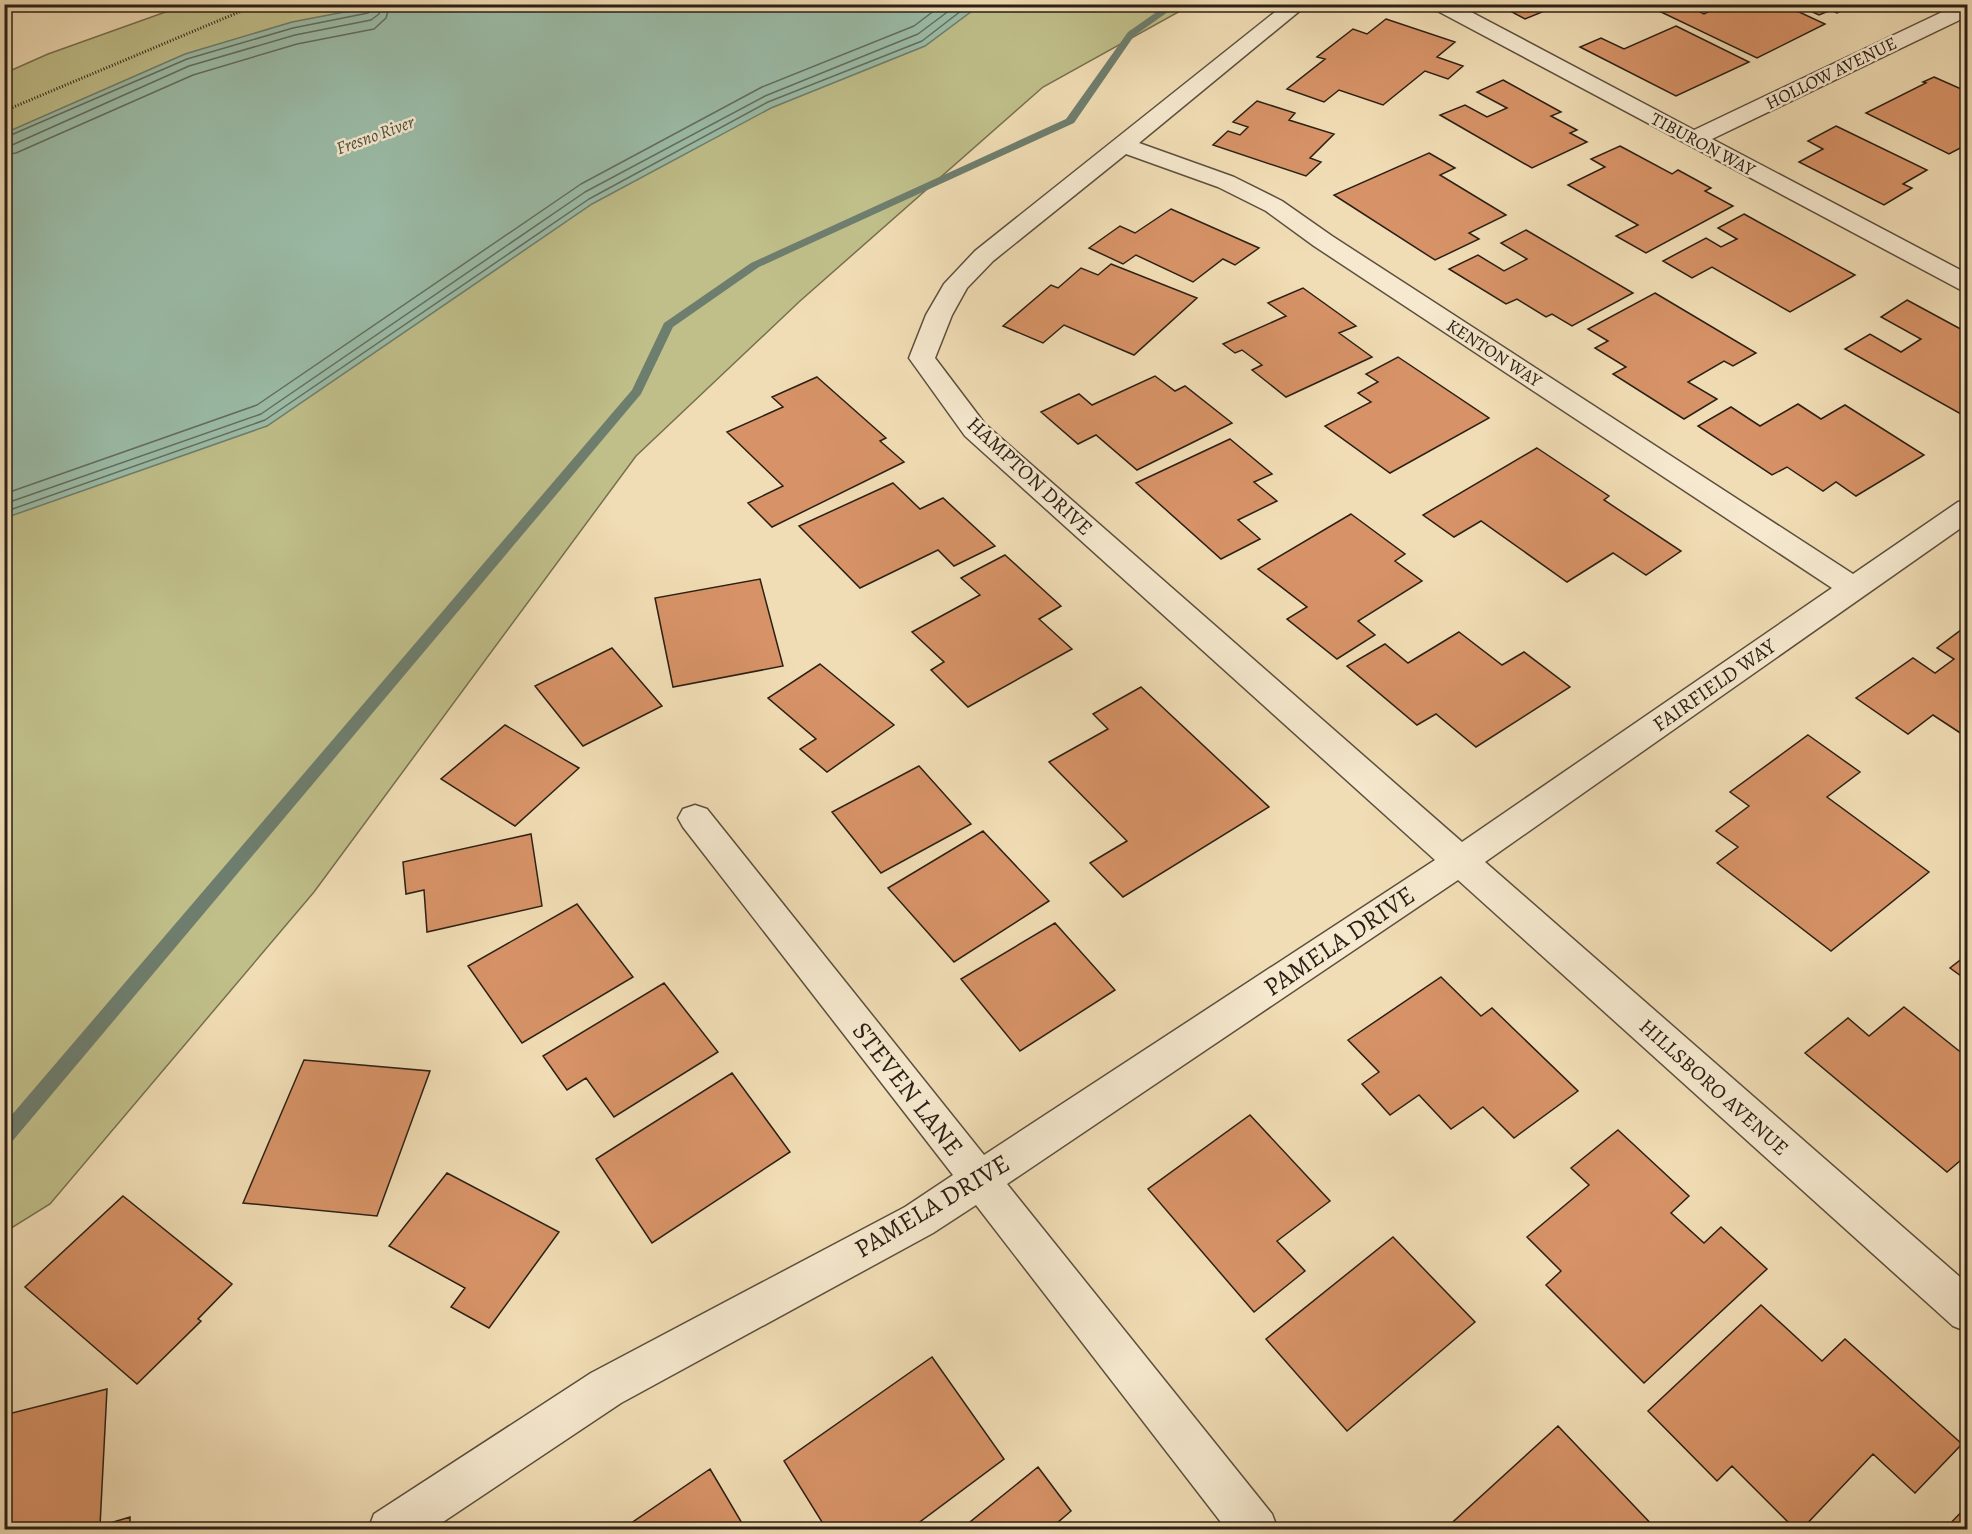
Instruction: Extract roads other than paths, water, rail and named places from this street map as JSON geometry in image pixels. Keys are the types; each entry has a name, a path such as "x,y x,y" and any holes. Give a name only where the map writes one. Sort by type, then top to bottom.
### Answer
{"street":[{"name":"HAMPTON DRIVE","path":"1298,4 984,256 957,284 939,315 922,358 975,430 1460,861"},
{"name":"TIBURON WAY","path":"1439,4 1968,284"},
{"name":"HOLLOW AVENUE","path":"1694,139 1968,8"},
{"name":"KENTON WAY","path":"1122,145 1226,182 1274,206 1323,241 1853,588"},
{"name":"FAIRFIELD WAY","path":"1460,861 1968,509"},
{"name":"STEVEN LANE","path":"695,818 1256,1530"},
{"name":"PAMELA DRIVE","path":"390,1530 606,1388 919,1220 1460,861"},
{"name":"HILLSBORO AVENUE","path":"1460,861 1968,1312"}],"water":[{"name":"Fresno River","path":"381,5 980,5 925,46 771,108 592,204 267,426 5,518 5,133 185,54 292,22"}],"waterway":[{"path":"4,1138 637,391 668,325 755,265 1070,121 1131,34 1175,4"}]}
